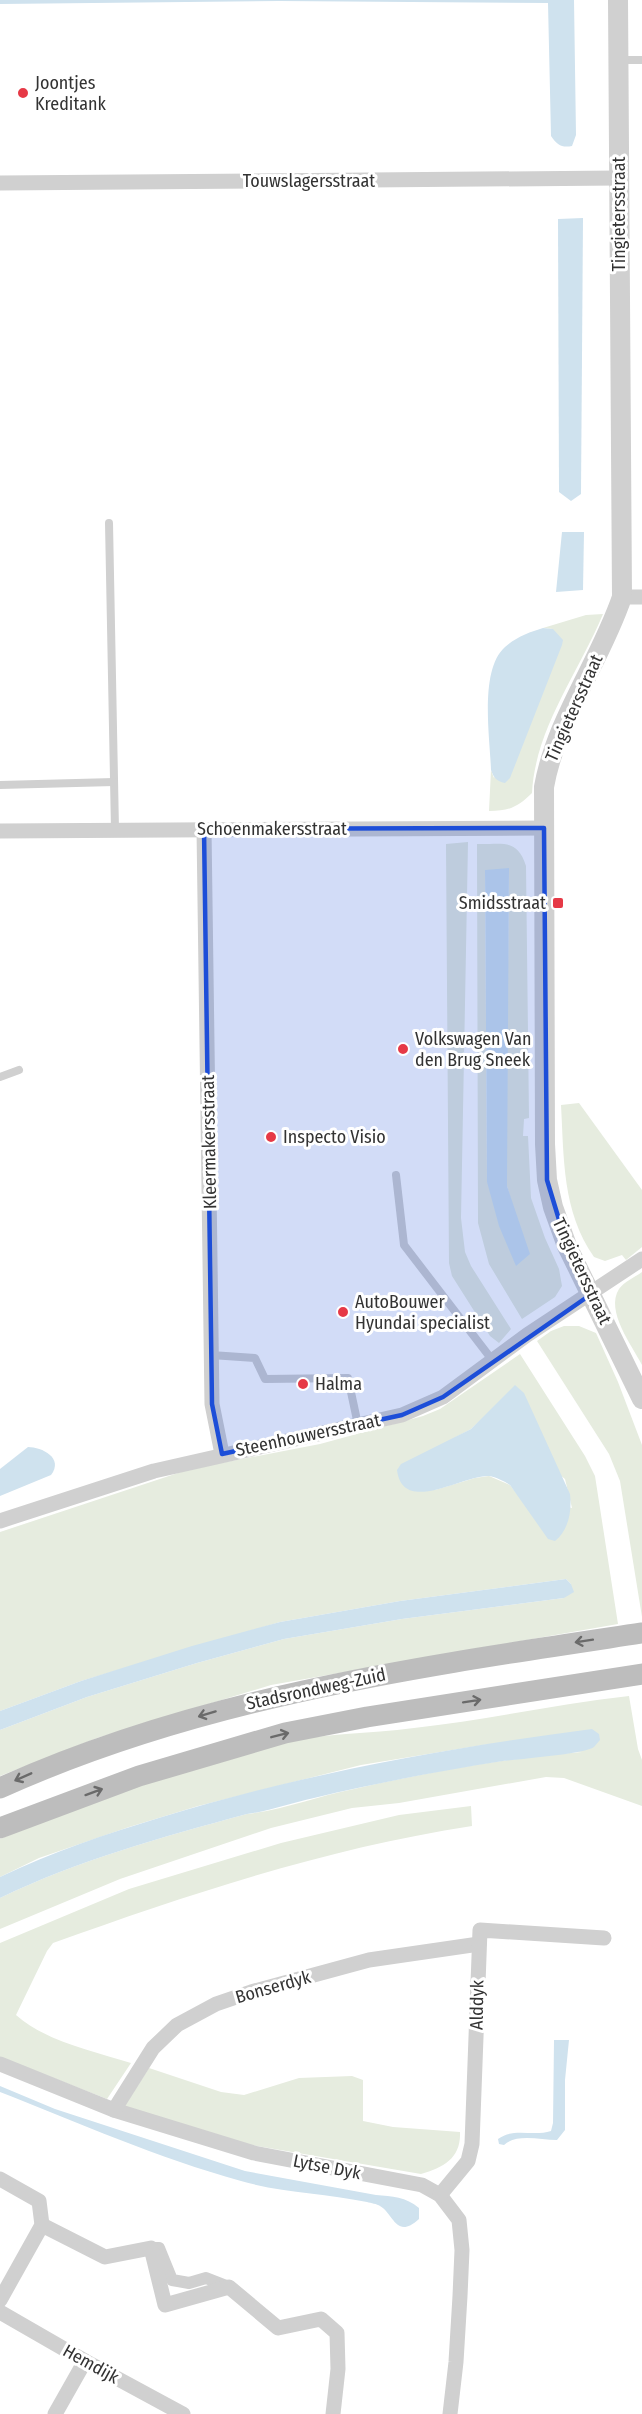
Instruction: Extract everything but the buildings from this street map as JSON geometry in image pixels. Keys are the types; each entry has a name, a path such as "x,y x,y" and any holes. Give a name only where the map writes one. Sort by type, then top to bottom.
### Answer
{"main road":[{"name":"Stadsrondweg-Zuid","path":"0,1788 88,1752 213,1712 278,1696 442,1664 642,1632"},
{"name":"Stadsrondweg-Zuid","path":"0,1828 139,1776 285,1733 367,1717 642,1674"}],"street":[{"name":"Tingietersstraat","path":"618,0 622,597 613,624 554,745 544,787 547,1180 553,1207 567,1246 642,1399"},
{"name":"Touwslagersstraat","path":"0,183 618,178"},
{"path":"622,597 642,597"},
{"name":"Schoenmakersstraat","path":"0,831 544,828"},
{"name":"Kleermakersstraat","path":"204,829 212,1404 222,1454"},
{"path":"590,1295 642,1259"},
{"name":"Steenhouwersstraat","path":"0,1521 98,1487 222,1454 402,1415 443,1397 527,1335 590,1295"},
{"path":"479,1944 480,1930 604,1938"},
{"name":"Bonserdyk","path":"114,2110 153,2048 177,2025 216,2004 251,1992 369,1960 479,1944"},
{"name":"Alddyk","path":"440,2195 468,2161 472,2144 479,1944"},
{"name":"Lytse Dyk","path":"0,2064 114,2110 254,2153 422,2185 440,2195 459,2220 462,2250 456,2362 450,2414"},
{"path":"0,2179 39,2201 42,2225 0,2300"},
{"path":"42,2225 105,2257 159,2248 172,2280 189,2283 206,2278 229,2288 278,2328 321,2319 337,2333 338,2369 333,2414"},
{"path":"151,2248 165,2306 229,2288"},
{"name":"Hemdijk","path":"0,2312 183,2414"},
{"path":"55,2414 85,2361"}],"lane":[{"path":"618,60 642,60"},
{"path":"110,523 115,830"},
{"path":"0,785 114,782"},
{"path":"0,1077 19,1070"},
{"path":"396,1175 404,1245 493,1361"},
{"path":"211,1355 255,1358 266,1379 348,1378 358,1425"}],"highlighted area":[{"path":"544,828 547,1180 567,1246 590,1295 443,1397 402,1415 222,1454 212,1404 204,829"}],"shaded area":[{"path":"603,614 549,724 535,769 532,793 513,807 489,811 491,770 494,778 553,629 543,628 586,615"},
{"path":"468,842 461,1218 465,1252 471,1266 511,1329 499,1343 490,1336 452,1276 449,1263 446,844"},
{"path":"477,844 507,844 518,850 526,866 529,1118 524,1119 523,1136 528,1136 531,1198 559,1269 562,1286 555,1297 522,1319 489,1264 478,1223","holes":["509,869 507,1186 512,1204 487,1182 485,871"]},
{"path":"579,1103 642,1190 642,1247 626,1260 622,1255 605,1261 594,1257 576,1221 570,1203 564,1164 561,1105"},
{"path":"642,1272 642,1365 622,1328 615,1307 619,1289"},
{"path":"564,1326 579,1326 596,1333 642,1445 642,1617 620,1481 609,1454 537,1341 551,1331"},
{"path":"520,1354 585,1456 595,1476 618,1624 271,1685 97,1738 0,1776 0,1730 87,1697 284,1639 402,1619 564,1598 571,1584 566,1579 400,1601 280,1622 81,1681 0,1711 0,1532 190,1469 320,1444 423,1416 440,1409","holes":["486,1415 565,1479 572,1508 517,1494 510,1485 489,1476 435,1490 456,1437 471,1429"]},
{"path":"629,1696 642,1760 642,1806 564,1778 546,1777 399,1803 352,1808 271,1828 120,1879 0,1929 0,1898 60,1872 152,1841 247,1814 410,1777 467,1766 582,1752 489,1744 361,1765 198,1806 129,1827 39,1858 0,1877 0,1839 103,1798 208,1762 279,1743 329,1735 441,1725"},
{"path":"471,1806 472,1826 365,1847 260,1874 53,1943 16,2015 56,2039 131,2063 107,2099 0,2057 0,1943 129,1889 281,1843 399,1815"},
{"path":"149,2068 221,2092 244,2095 299,2078 352,2076 363,2080 363,2121 393,2127 460,2132 460,2141 458,2149 450,2160 421,2174 240,2143 124,2107"}],"water":[{"path":"0,0 574,0 576,135 572,146 568,147 555,142 551,136 548,3 279,1 0,4"},
{"path":"583,218 581,494 571,501 559,492 558,219"},
{"path":"562,532 584,532 583,590 556,592"},
{"path":"543,628 553,629 563,640 562,645 510,778 505,783 496,779 491,770 488,705 492,671 497,658 509,643"},
{"path":"509,868 507,1186 530,1254 516,1266 499,1226 487,1182 485,870"},
{"path":"515,1385 524,1393 570,1494 566,1526 555,1541 548,1539 510,1485 500,1479 489,1476 478,1477 422,1492 410,1490 402,1483 397,1470 401,1464 471,1429"},
{"path":"28,1447 45,1451 50,1455 55,1463 51,1475 0,1496 0,1469"},
{"path":"566,1579 574,1592 564,1598 402,1619 284,1639 87,1697 0,1730 0,1711 81,1681 192,1646 280,1622 400,1601"},
{"path":"592,1729 599,1734 600,1740 588,1750 503,1761 408,1778 247,1814 90,1861 0,1898 0,1877 59,1852 162,1817 321,1775 429,1754"},
{"path":"554,2040 569,2040 565,2080 565,2130 557,2140 522,2138 509,2141 504,2145 499,2144 498,2139 504,2135 551,2131"},
{"path":"0,2086 55,2109 245,2171 404,2199 419,2208 419,2219 411,2225 400,2226 376,2204 272,2188 210,2172 119,2140 0,2092"}],"place":[{"name":"Joontjes Kreditank","path":"23,93"},
{"name":"Smidsstraat","path":"558,903"},
{"name":"Volkswagen Van den Brug Sneek","path":"403,1049"},
{"name":"Inspecto Visio","path":"271,1137"},
{"name":"AutoBouwer Hyundai specialist","path":"343,1312"},
{"name":"Halma","path":"303,1384"}]}
